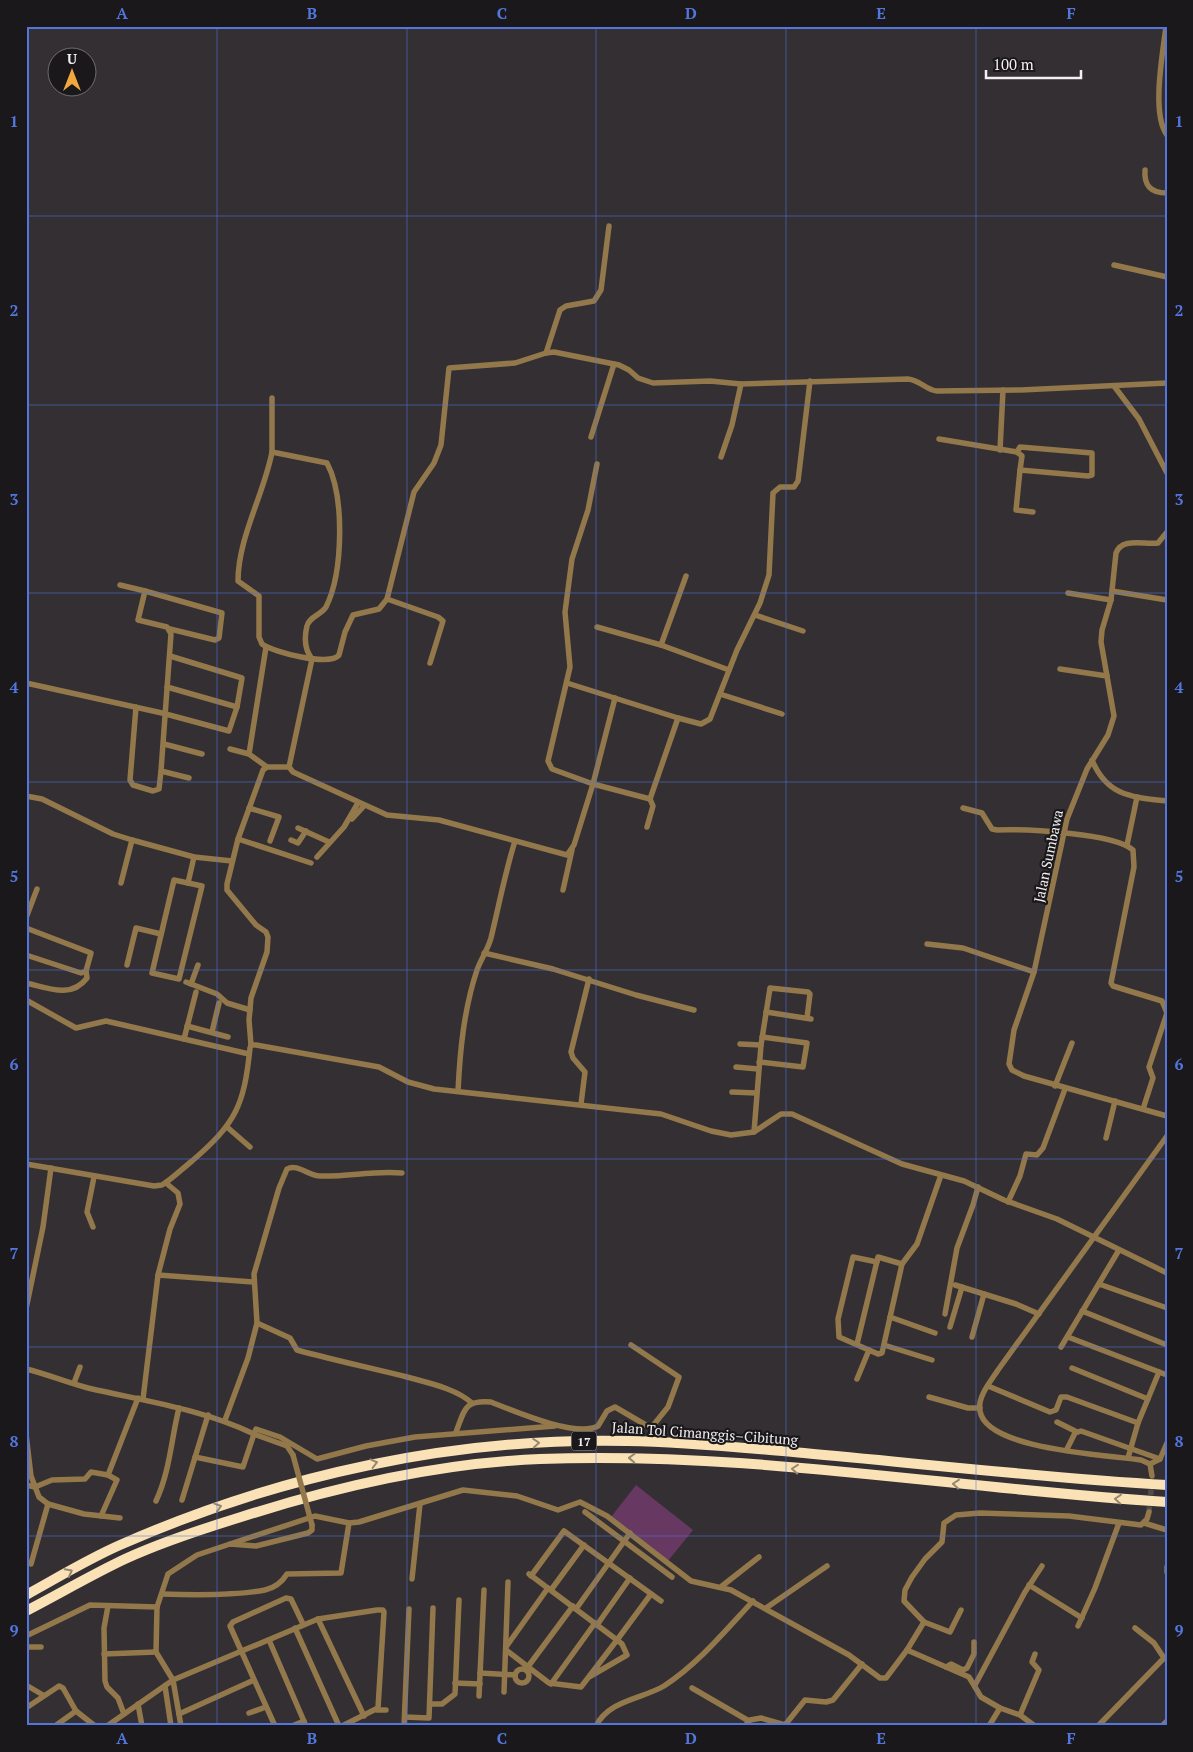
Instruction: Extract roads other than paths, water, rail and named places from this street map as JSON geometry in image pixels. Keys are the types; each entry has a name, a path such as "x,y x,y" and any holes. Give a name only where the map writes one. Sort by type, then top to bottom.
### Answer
{"highway":[{"name":"Jalan Tol Cimanggis–Cibitung","path":"26,1595 118,1546 209,1510 287,1485 383,1461 466,1449 538,1442 628,1440 1167,1485"},
{"name":"Jalan Tol Cimanggis–Cibitung","path":"26,1612 125,1559 205,1528 295,1500 390,1477 459,1466 538,1459 629,1458 721,1462 1167,1502"}],"street":[{"path":"1166,26 1160,113 1163,130 1167,135"},
{"path":"1145,170 1144,182 1147,186 1167,193"},
{"path":"546,352 560,310 566,306 594,301 601,290 608,226"},
{"path":"1114,265 1167,277"},
{"path":"272,398 272,452 268,471 248,530 237,578 239,582 259,596 259,637 262,644 266,647 312,659 336,659 345,632 353,616 379,609 387,599 414,492 434,463 441,445 449,368 515,363 546,352 624,367 647,383 710,381 741,384 912,379 934,391 1167,384"},
{"path":"591,437 614,364"},
{"path":"567,683 678,718 701,724 708,722 729,670 756,615 771,566 773,492 780,487 794,486 798,481 810,381"},
{"path":"721,457 732,425 741,384"},
{"path":"1114,386 1139,419 1167,473"},
{"path":"1000,450 1004,390"},
{"path":"939,440 1017,452 1022,456 1016,510 1033,512"},
{"path":"1017,452 1020,447 1090,452 1093,456 1092,475 1088,476 1020,470"},
{"path":"272,452 327,463 335,490 340,522 337,570 325,610 311,620 307,627 306,646 312,659 289,768"},
{"path":"597,464 588,510 572,559 565,612 570,661 549,764 559,773 650,799"},
{"name":"Jalan Sumbawa","path":"1167,532 1158,543 1126,544 1119,547 1111,600 1102,636 1114,716 1108,734 1092,760 1070,810 1034,972 1014,1030 1009,1064 1014,1072 1055,1086 1167,1116"},
{"path":"661,645 686,576"},
{"path":"120,585 145,591 222,613 218,638 215,640 170,630 167,627 138,620 145,591"},
{"path":"1112,591 1167,600"},
{"path":"1068,592 1111,600"},
{"path":"387,599 438,617 443,621 430,663"},
{"path":"756,615 803,632"},
{"path":"597,627 661,645 729,670"},
{"path":"136,707 131,783 132,785 156,791 159,789 164,744 164,714 170,656 170,630"},
{"path":"249,754 266,647"},
{"path":"26,683 136,707 228,731 237,707 242,678 170,656"},
{"path":"1060,669 1107,676"},
{"path":"167,687 237,707"},
{"path":"720,694 782,714"},
{"path":"564,890 572,850 593,784 615,698"},
{"path":"647,827 653,806 650,799 678,718"},
{"path":"164,744 202,754"},
{"path":"230,749 249,754 267,767 289,768 293,772 361,805 387,815 439,820 562,854 570,853 572,850"},
{"path":"1092,760 1109,787 1137,796 1167,801"},
{"path":"26,1164 154,1186 166,1183 228,1127 239,1104 251,1045 251,998 266,952 268,937 266,932 256,925 228,890 238,839 264,770 267,767"},
{"path":"161,771 189,778"},
{"path":"26,796 42,799 114,834 132,840 194,857 215,858 232,862"},
{"path":"1127,845 1137,796"},
{"path":"317,857 361,805"},
{"path":"249,808 279,817 270,842"},
{"path":"964,808 982,814 992,829 1042,830 1127,845 1133,850 1134,863 1111,983 1113,986 1162,1001 1167,1013 1149,1067 1153,1081 1143,1109"},
{"path":"298,828 329,842"},
{"path":"291,840 298,843 306,831"},
{"path":"238,839 311,863"},
{"path":"121,883 132,840"},
{"path":"458,1091 461,1048 467,1007 477,969 491,938 500,892 515,841"},
{"path":"188,883 194,857"},
{"path":"174,880 202,886 180,979 152,973 161,934 174,880"},
{"path":"26,918 37,889"},
{"path":"26,928 91,953 86,971 87,978 82,984 66,992 26,983"},
{"path":"127,965 136,928 161,934"},
{"path":"927,944 963,948 1034,972"},
{"path":"484,953 589,979 636,995 694,1010"},
{"path":"26,955 81,972 86,971"},
{"path":"198,965 189,983 217,994 227,1003 250,1010"},
{"path":"581,1104 585,1072 573,1058 571,1052 589,979"},
{"path":"754,1132 760,1045 770,988 808,992 809,1018 766,1012"},
{"path":"184,1039 196,992"},
{"path":"26,1000 76,1028 106,1021 249,1054"},
{"path":"212,1032 219,1003"},
{"path":"187,1026 228,1037"},
{"path":"736,1067 759,1065 803,1066 808,1043 762,1037"},
{"path":"1055,1086 1072,1043"},
{"path":"740,1044 760,1045"},
{"path":"251,1045 373,1066 422,1086 661,1114 711,1131 731,1135 754,1132 781,1114 792,1114 902,1164 978,1187 1008,1202 1056,1219 1167,1273"},
{"path":"1008,1202 1020,1176 1026,1154 1037,1155 1043,1148 1065,1089"},
{"path":"732,1092 756,1094"},
{"path":"1106,1138 1115,1101"},
{"path":"228,1127 250,1148"},
{"path":"1167,1136 988,1386 980,1408 986,1423 1007,1437 1033,1444 1128,1458 1150,1464 1160,1459 1167,1442"},
{"path":"225,1420 248,1358 257,1323 253,1282 279,1188 287,1169 293,1167 317,1176 387,1171 402,1173"},
{"path":"26,1309 43,1227 51,1168"},
{"path":"877,1262 853,1257 838,1319 839,1337 878,1354 882,1353 902,1264 917,1244 940,1175"},
{"path":"93,1227 86,1212 94,1176"},
{"path":"108,1475 140,1398 158,1275 170,1229 180,1204 178,1193 166,1183"},
{"path":"945,1314 957,1248 978,1187"},
{"path":"1061,1347 1119,1250"},
{"path":"857,1344 878,1257 902,1264"},
{"path":"158,1275 253,1282"},
{"path":"1099,1284 1167,1308"},
{"path":"950,1327 958,1286 1039,1314"},
{"path":"972,1337 984,1294"},
{"path":"1082,1311 1167,1345"},
{"path":"890,1317 936,1333"},
{"path":"257,1323 290,1338 297,1350 421,1381 465,1396 472,1402"},
{"path":"1068,1337 1167,1374"},
{"path":"195,1457 244,1467 256,1429 280,1437 317,1459 376,1444 456,1432 516,1430 555,1426 594,1428 612,1407 651,1428 658,1421 674,1396 679,1377 631,1344"},
{"path":"884,1345 932,1360"},
{"path":"857,1379 869,1350"},
{"path":"74,1383 80,1367"},
{"path":"1072,1368 1148,1399"},
{"path":"26,1369 74,1383 208,1415 288,1446 293,1455 312,1530 308,1533 256,1546 230,1544"},
{"path":"1128,1458 1138,1423 1159,1372"},
{"path":"988,1386 1050,1412 1056,1410 1061,1397 1067,1397 1138,1423"},
{"path":"929,1397 968,1408 980,1408"},
{"path":"456,1432 466,1407 472,1402 491,1402 555,1426"},
{"path":"156,1501 166,1480 168,1454 179,1408"},
{"path":"182,1500 208,1415"},
{"path":"1057,1422 1077,1432 1087,1432 1160,1459"},
{"path":"1068,1449 1077,1432"},
{"path":"26,1434 31,1476 39,1496 48,1504 84,1514 120,1518"},
{"path":"1150,1464 1152,1476"},
{"path":"26,1486 35,1487 52,1480 86,1479 91,1472 108,1475 117,1480 101,1516"},
{"path":"181,1726 173,1680 156,1652 157,1607 168,1574 175,1568 197,1555 315,1516 349,1523 463,1490 517,1496 558,1510 579,1502 593,1507 630,1533 691,1582 722,1586 754,1601 862,1664 884,1679 907,1650 924,1622"},
{"path":"31,1564 48,1504"},
{"path":"412,1579 420,1504"},
{"path":"584,1512 672,1577"},
{"path":"1144,1523 1149,1512"},
{"path":"961,1610 950,1632 924,1622 904,1601 903,1594 924,1559 939,1546 944,1523 949,1518 961,1514 980,1513 1069,1516 1119,1523 1141,1525 1144,1523 1167,1530"},
{"path":"162,1594 192,1595 266,1590 283,1580 286,1574 341,1573 349,1523"},
{"path":"1078,1626 1119,1523"},
{"path":"588,1677 626,1655 622,1644 530,1575 564,1531 609,1562 661,1602"},
{"path":"480,1673 515,1674 527,1668 575,1608 630,1533"},
{"path":"506,1648 584,1544"},
{"path":"722,1586 759,1557"},
{"path":"766,1608 827,1566"},
{"path":"975,1685 1042,1566"},
{"path":"1167,1567 1167,1572"},
{"path":"551,1684 630,1578"},
{"path":"504,1692 508,1582"},
{"path":"1030,1585 1082,1618"},
{"path":"479,1696 484,1590"},
{"path":"506,1648 527,1668 551,1684 581,1687 651,1594"},
{"path":"275,1726 230,1629 231,1624 283,1599 290,1599 303,1624"},
{"path":"430,1704 442,1704 455,1694 459,1600"},
{"path":"596,1726 609,1710 653,1691 672,1680 717,1640 754,1601"},
{"path":"26,1636 90,1605 157,1607"},
{"path":"108,1606 104,1628 105,1681 107,1687 118,1698 124,1714"},
{"path":"404,1717 429,1718 433,1608"},
{"path":"404,1726 409,1609"},
{"path":"110,1725 173,1680 303,1624 343,1613 383,1610 385,1615 377,1710"},
{"path":"318,1619 364,1716"},
{"path":"295,1628 341,1726 377,1710 386,1710"},
{"path":"1098,1726 1165,1656 1154,1643 1135,1628"},
{"path":"269,1640 305,1723 292,1726"},
{"path":"946,1667 950,1664 963,1670 967,1668 974,1654 974,1642"},
{"path":"26,1647 41,1647"},
{"path":"907,1650 969,1678 982,1697 1000,1708 1020,1715 1035,1726"},
{"path":"104,1654 156,1652"},
{"path":"1020,1715 1039,1670 1032,1662 1035,1654"},
{"path":"692,1688 747,1723 760,1718 785,1724 805,1700 826,1702 833,1700 862,1664"},
{"path":"515,1674 518,1682 527,1682 529,1673 527,1668"},
{"path":"179,1714 254,1680"},
{"path":"455,1683 480,1684"},
{"path":"26,1685 43,1695"},
{"path":"165,1686 171,1726"},
{"path":"26,1708 56,1687 63,1688 76,1711 95,1726"},
{"path":"138,1704 142,1726"},
{"path":"249,1713 266,1706"},
{"path":"989,1726 1000,1708"},
{"path":"55,1726 76,1711"},
{"path":"1162,1726 1167,1721"}],"tunnel":[{"path":"1149,1512 1152,1481"}]}
